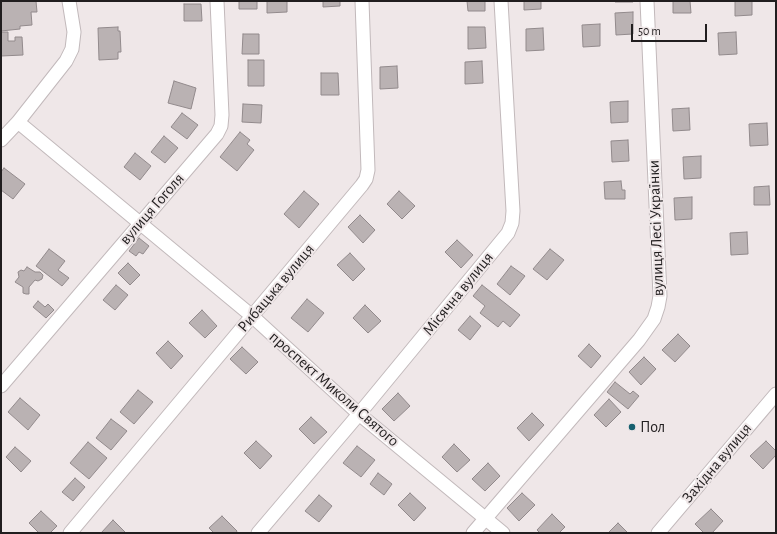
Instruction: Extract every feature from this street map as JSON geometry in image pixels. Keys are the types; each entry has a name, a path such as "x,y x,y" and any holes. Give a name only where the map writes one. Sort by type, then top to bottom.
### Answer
{"street":[{"path":"1,140 18,122 66,62 72,49 74,32 69,1"},
{"name":"вулиця Гоголя","path":"1,386 217,134 221,126 222,115 217,1"},
{"name":"Рибацька вулиця","path":"70,533 366,179 368,170 362,1"},
{"name":"Місячна вулиця","path":"258,533 359,414 508,233 512,223 512,211 501,1"},
{"name":"вулиця Лесі Українки","path":"473,533 639,340 654,318 658,307 660,296 647,1"},
{"name":"проспект Миколи Святого","path":"18,122 252,316 359,414 486,518 502,533"},
{"name":"Західна вулиця","path":"658,533 776,394"}],"building":[{"path":"1,1 36,1 37,12 31,12 32,25 20,26 20,29 1,31"},
{"path":"239,1 257,1 257,9 239,9"},
{"path":"267,1 287,1 287,12 267,13"},
{"path":"323,1 340,1 340,6 323,7"},
{"path":"467,1 485,1 485,11 468,11"},
{"path":"524,1 541,1 541,9 524,10"},
{"path":"633,1 633,2 615,2"},
{"path":"673,1 690,1 691,13 673,13"},
{"path":"735,1 752,1 752,15 735,16"},
{"path":"184,4 201,4 202,21 184,21"},
{"path":"633,12 633,34 616,35 615,13"},
{"path":"600,24 600,46 583,47 582,25"},
{"path":"118,27 118,31 120,31 121,52 118,52 118,59 99,60 98,28"},
{"path":"468,27 485,27 486,48 468,49"},
{"path":"543,28 544,50 526,51 526,29"},
{"path":"1,32 8,32 8,41 15,41 15,37 22,37 23,55 1,56"},
{"path":"736,32 737,54 719,55 718,33"},
{"path":"243,34 259,34 259,54 242,54"},
{"path":"248,60 264,60 264,86 248,86"},
{"path":"482,61 483,83 465,84 465,62"},
{"path":"397,66 398,88 380,89 380,67"},
{"path":"321,73 338,73 339,95 321,95"},
{"path":"174,81 196,88 191,109 168,103"},
{"path":"628,101 628,122 611,123 610,102"},
{"path":"243,104 262,105 261,123 242,122"},
{"path":"689,108 690,130 673,131 672,109"},
{"path":"182,113 198,125 187,139 171,127"},
{"path":"767,123 768,145 750,146 749,124"},
{"path":"240,132 250,140 247,144 254,150 237,171 220,157"},
{"path":"164,136 178,148 165,163 151,152"},
{"path":"628,140 629,161 612,162 611,141"},
{"path":"135,153 151,166 140,180 124,167"},
{"path":"701,156 701,178 684,179 683,157"},
{"path":"4,168 25,184 13,199 1,190 1,172"},
{"path":"621,181 622,190 625,190 625,199 605,199 604,182"},
{"path":"769,186 770,205 754,205 754,187"},
{"path":"304,191 319,204 299,228 284,214"},
{"path":"399,191 415,206 402,219 387,204"},
{"path":"692,197 692,219 675,220 674,198"},
{"path":"360,215 375,230 363,243 348,227"},
{"path":"747,232 748,254 731,255 730,233"},
{"path":"139,238 149,246 143,254 139,252 136,256 129,251"},
{"path":"457,240 473,255 461,268 445,252"},
{"path":"49,249 65,261 58,270 69,278 62,286 36,266"},
{"path":"550,249 564,260 547,280 533,269"},
{"path":"350,253 365,269 353,281 337,265"},
{"path":"128,263 140,275 130,285 118,273"},
{"path":"511,266 525,276 510,295 497,284"},
{"path":"27,267 35,272 40,272 43,275 42,279 38,281 35,280 29,287 29,294 23,293 23,287 15,282 19,277 18,272 21,270 24,271"},
{"path":"116,285 128,295 115,310 103,300"},
{"path":"482,285 520,315 510,327 503,321 498,327 480,313 485,306 473,296"},
{"path":"307,299 324,313 308,332 291,318"},
{"path":"38,301 45,307 48,304 54,310 46,318 33,307"},
{"path":"365,305 381,321 368,333 353,318"},
{"path":"202,310 217,326 205,338 189,323"},
{"path":"470,316 481,326 470,340 458,330"},
{"path":"678,334 690,346 675,362 662,350"},
{"path":"168,341 183,356 171,369 156,353"},
{"path":"589,344 601,356 591,368 578,356"},
{"path":"242,347 258,362 246,374 230,359"},
{"path":"644,357 656,369 641,385 629,372"},
{"path":"615,382 630,394 633,391 639,396 628,409 607,392"},
{"path":"138,390 153,402 134,424 120,412"},
{"path":"398,393 410,406 394,421 382,409"},
{"path":"20,398 40,415 28,430 8,412"},
{"path":"609,399 621,412 606,427 594,415"},
{"path":"532,413 544,425 529,441 517,428"},
{"path":"311,417 327,432 314,444 299,429"},
{"path":"111,419 127,431 111,450 96,438"},
{"path":"256,441 272,456 260,469 244,453"},
{"path":"766,441 776,451 776,455 763,469 750,456"},
{"path":"88,442 107,458 89,479 70,463"},
{"path":"454,444 470,460 457,472 442,457"},
{"path":"357,446 375,460 361,477 343,463"},
{"path":"15,447 31,461 21,472 6,457"},
{"path":"488,463 500,476 485,491 472,479"},
{"path":"378,473 392,484 384,495 370,484"},
{"path":"75,478 85,487 73,501 62,492"},
{"path":"410,493 426,508 414,521 398,505"},
{"path":"522,493 535,505 519,521 507,508"},
{"path":"319,495 332,506 319,522 305,511"},
{"path":"711,509 723,521 712,533 704,533 695,524"},
{"path":"41,511 57,526 50,533 39,533 29,523"},
{"path":"552,514 565,527 559,533 540,533 537,530"},
{"path":"222,516 237,531 236,533 214,533 209,528"},
{"path":"113,520 126,533 101,533"},
{"path":"618,523 628,533 608,533"}],"place":[{"name":"Пол","path":"632,427"}]}
